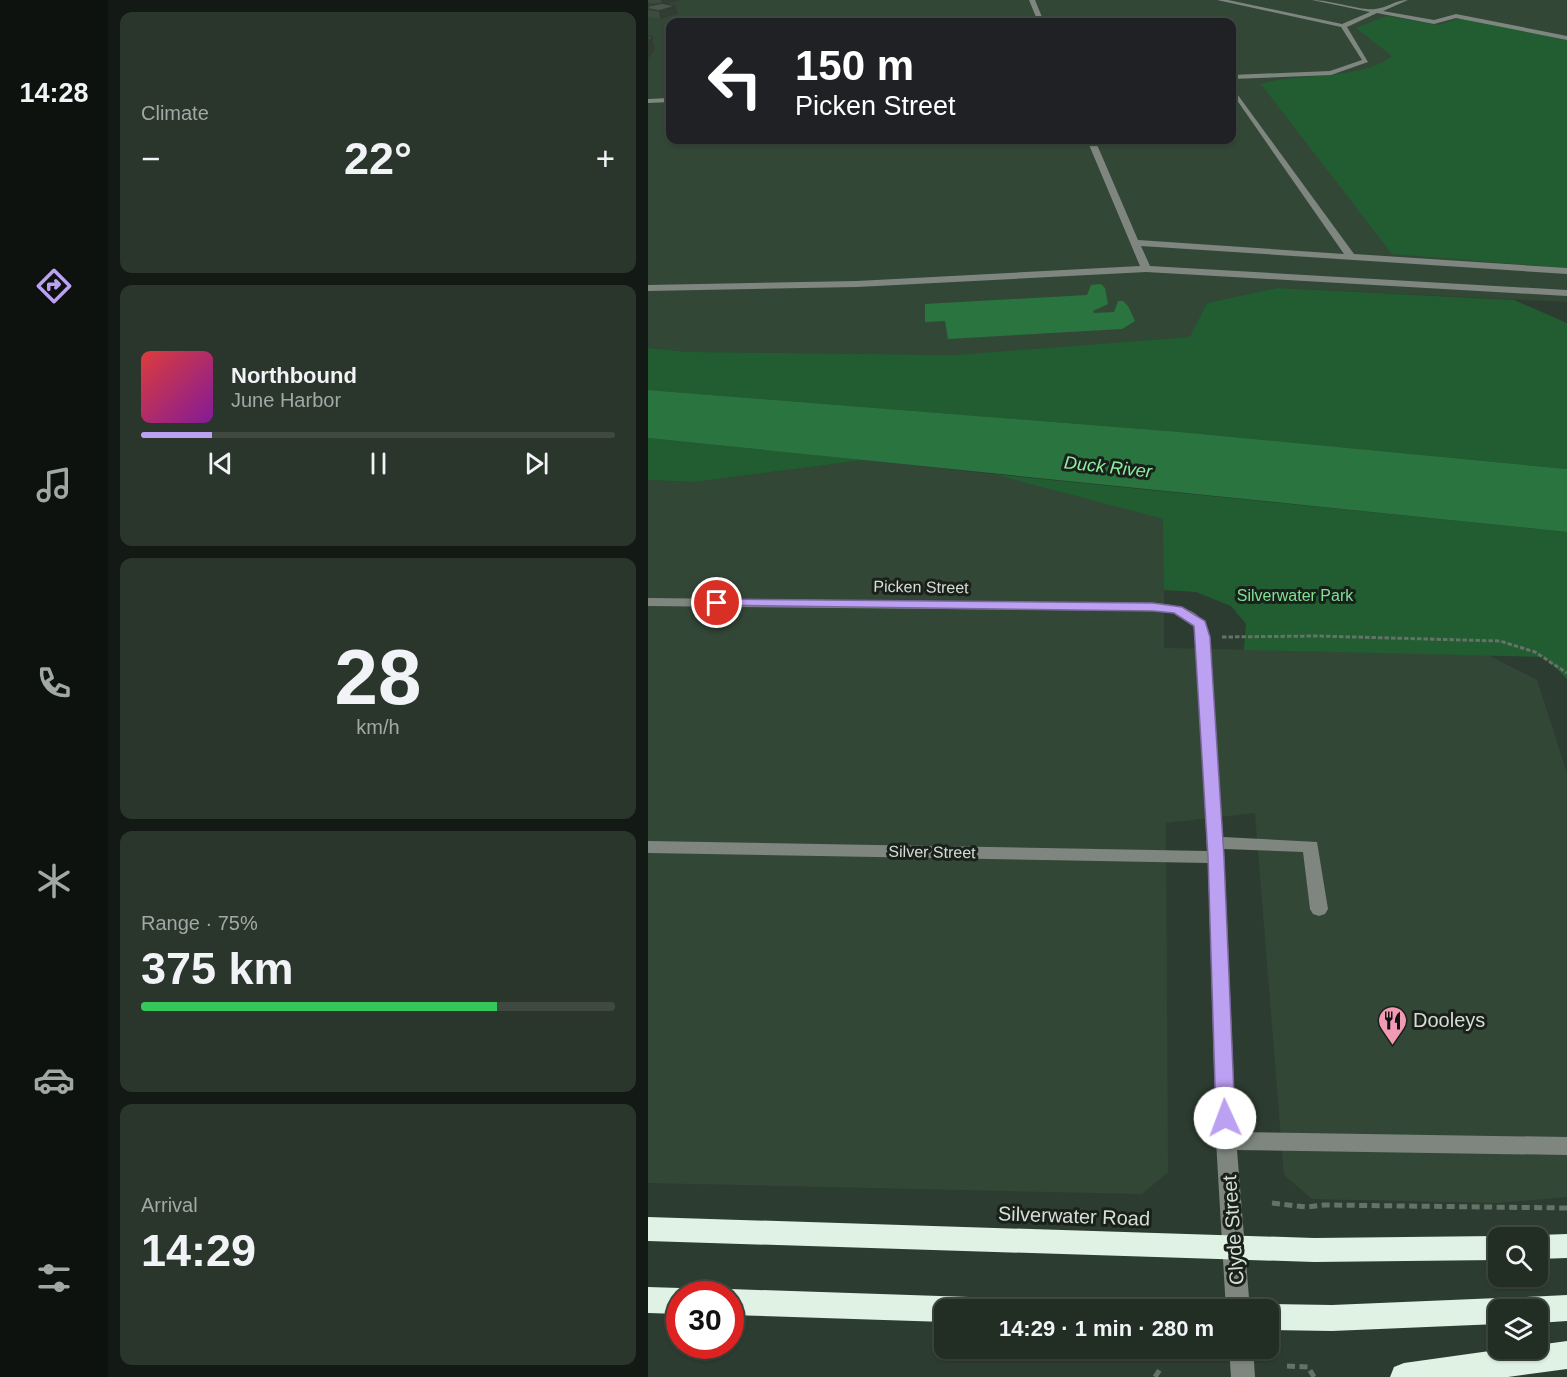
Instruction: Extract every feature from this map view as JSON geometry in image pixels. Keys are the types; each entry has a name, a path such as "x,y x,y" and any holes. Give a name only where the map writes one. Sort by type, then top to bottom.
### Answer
{"highway":[{"name":"Silverwater Road","path":"648,1229 1234,1248 1325,1250 1488,1248"},
{"path":"1548,1247 1567,1246"},
{"path":"648,1300 666,1301"},
{"path":"744,1302 934,1309"},
{"path":"1548,1309 1567,1308"},
{"path":"1279,1317 1332,1318 1488,1311"},
{"path":"1404,1377 1567,1355"}],"street":[{"path":"1032,0 1039,18"},
{"path":"1220,0 1343,26 1376,13 1390,4 1405,0"},
{"path":"1315,0 1434,22 1456,16 1567,38"},
{"path":"1236,77 1331,73 1366,61 1343,26"},
{"path":"1236,95 1350,256"},
{"path":"648,100 666,100"},
{"path":"1092,144 1146,269"},
{"path":"1135,243 1567,271"},
{"path":"648,288 857,284 1146,269 1567,293"},
{"name":"Picken Street","path":"648,602 1153,607 1177,609 1191,616"},
{"name":"Clyde Street","path":"1191,616 1200,624 1203,637 1215,850 1226,1141 1237,1299"},
{"name":"Silver Street","path":"648,848 1215,850 1311,846 1319,909"},
{"path":"1226,1141 1567,1146"},
{"path":"1241,1359 1243,1377"}],"path":[{"path":"1203,637 1318,636 1500,641 1523,645 1554,662 1567,673"},
{"path":"1272,1203 1306,1207 1325,1205 1567,1208"},
{"path":"1287,1366 1308,1367 1314,1377"},
{"path":"1155,1377 1161,1368"}],"shaded area":[{"path":"648,0 1567,0 1567,302 1277,288 1207,303 1191,337 954,355 690,352 648,348"},
{"path":"864,460 992,474 1164,519 1164,648 1488,655 1537,680 1567,773 1567,1197 1498,1203 1312,1199 1284,1175 1255,813 1166,823 1168,1172 1142,1194 648,1183 648,480 694,482"}],"green space":[{"path":"1387,16 1438,25 1462,18 1567,40 1567,268 1392,254 1261,84 1276,80 1347,73 1379,64 1392,56 1356,28"},
{"path":"1277,288 1514,300 1567,323 1567,469 1180,432 648,390 648,348 690,352 954,355 1190,337 1207,303"},
{"path":"648,438 864,460 694,482 648,480"},
{"name":"Silverwater Park","path":"992,474 1567,532 1567,679 1545,657 1244,650 1246,624 1231,606 1196,592 1164,590 1163,519"}],"water":[{"path":"1101,284 1105,288 1108,304 1093,311 1094,313 1114,312 1118,301 1123,301 1135,321 1122,329 948,339 945,321 925,322 925,304 1087,295 1091,285"},
{"name":"Duck River","path":"648,390 1180,432 1567,469 1567,532 648,438"}],"building":[{"path":"662,3 676,6 659,11 648,9 648,6"}],"place":[{"name":"Dooleys","path":"1392,1046"}],"route":[{"path":"717,603 1153,607 1177,609 1200,624 1203,637 1216,857 1225,1118"}]}
